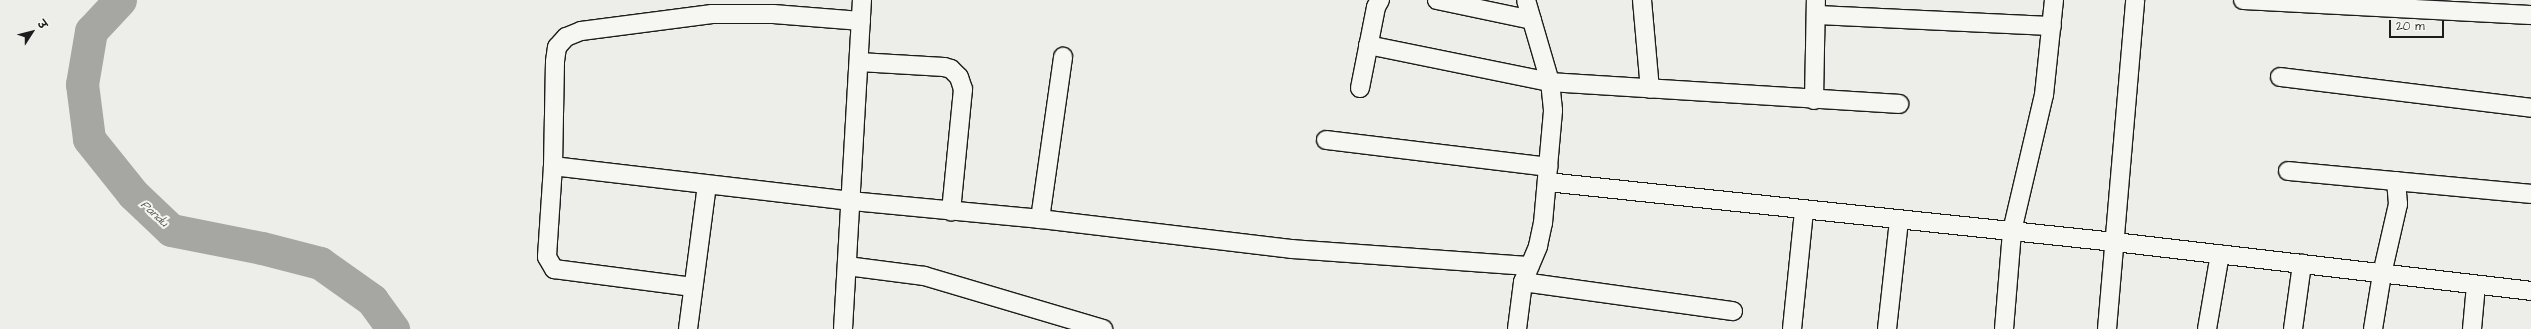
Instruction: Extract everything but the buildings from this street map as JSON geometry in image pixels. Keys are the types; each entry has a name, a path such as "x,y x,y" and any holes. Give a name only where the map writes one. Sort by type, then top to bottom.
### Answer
{"street":[{"path":"843,329 862,0"},
{"path":"1360,88 1376,7 1380,0"},
{"path":"1437,0 1532,20"},
{"path":"1517,329 1526,274 1538,246 1544,223 1553,110 1550,82 1526,0"},
{"path":"1642,0 1650,89"},
{"path":"2004,329 2012,231 2044,95 2054,0"},
{"path":"2106,329 2115,242 2135,0"},
{"path":"2243,0 2531,15"},
{"path":"1814,100 1816,7 2052,26"},
{"path":"693,287 554,269 547,257 553,166 555,62 557,47 566,37 581,31 712,14 772,14 861,21"},
{"path":"1368,45 1550,82 1814,100 1899,104"},
{"path":"1040,219 1063,57"},
{"path":"859,62 944,67 951,69 959,77 963,89 951,211"},
{"path":"2280,77 2531,108"},
{"path":"1326,140 1548,174 1804,210 2115,242 2531,291"},
{"path":"553,166 851,201 1040,219 1526,274 1733,311"},
{"path":"2288,170 2531,194"},
{"path":"2373,329 2382,274 2398,204 2396,181"},
{"path":"688,329 707,185"},
{"path":"1792,329 1804,210"},
{"path":"1887,329 1899,220"},
{"path":"2207,329 2220,254"},
{"path":"2293,329 2302,264"},
{"path":"847,266 924,276 1103,329"},
{"path":"2472,329 2476,285"}],"waterway":[{"name":"Pandu","path":"120,0 91,31 82,84 89,139 133,194 171,230 262,248 320,263 372,300 393,329"}]}
